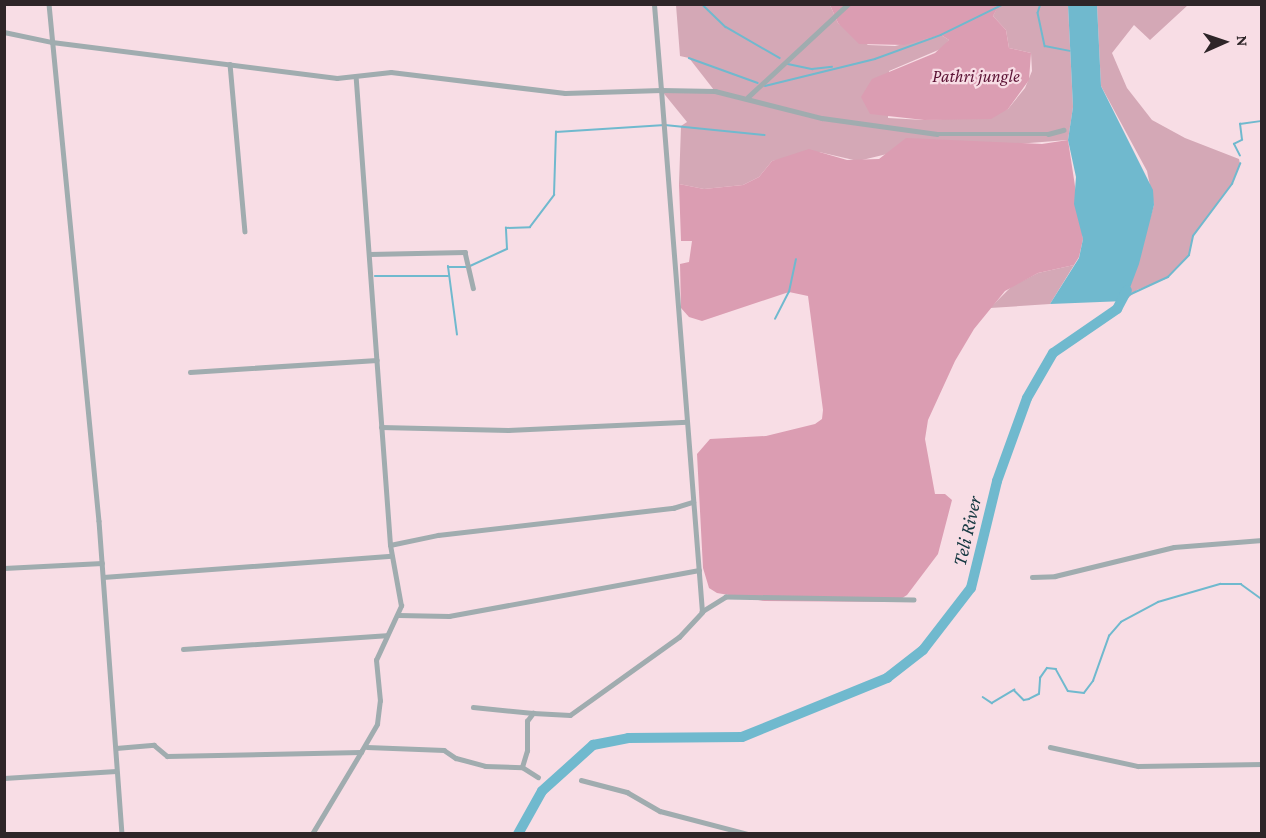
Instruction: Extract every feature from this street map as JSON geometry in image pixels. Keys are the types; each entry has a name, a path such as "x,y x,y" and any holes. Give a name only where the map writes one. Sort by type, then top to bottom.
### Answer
{"street":[{"path":"49,4 102,563 122,834"},
{"path":"654,4 702,612"},
{"path":"748,97 848,4"},
{"path":"4,32 52,42 356,79 391,72 566,93 715,91 748,97 822,118 915,132 1048,134 1063,130"},
{"path":"230,64 245,231"},
{"path":"312,834 367,747 379,717 376,660 386,634 399,615 398,578 390,545 356,79"},
{"path":"369,254 465,252 473,288"},
{"path":"190,372 377,360"},
{"path":"381,427 508,430 687,422"},
{"path":"390,545 438,535 673,508 693,502"},
{"path":"1032,577 1055,576 1174,547 1262,540"},
{"path":"103,578 391,556"},
{"path":"4,568 102,563"},
{"path":"399,615 449,616 699,570"},
{"path":"472,707 570,715 679,637 702,612 726,597 914,600"},
{"path":"183,649 386,634"},
{"path":"522,767 527,751 527,721 533,713"},
{"path":"116,748 154,745 167,756 362,752"},
{"path":"367,747 439,749 485,766 522,767 537,777"},
{"path":"1050,747 1138,766 1262,764"},
{"path":"4,778 116,771"},
{"path":"581,780 627,792 660,811 748,834"},
{"path":"852,834 895,834"}],"shaded area":[{"path":"999,4 1068,5 1073,107 1068,140 887,154 858,161 819,152 772,161 759,177 743,185 704,189 679,184 681,126 687,122 661,90 714,90 689,58 680,56 676,5 830,5 838,23 868,45 895,46 941,35 949,40 943,48 889,71 888,118 924,120 962,118 1008,109 1025,88 1032,71 1031,53 1009,48 1006,30 993,16"},
{"path":"1097,5 1188,5 1150,40 1134,25 1112,53 1127,88 1152,120 1185,138 1239,159 1240,164 1232,184 1193,236 1189,255 1168,278 1137,290 1125,301 1154,205 1147,171 1101,86"},
{"path":"1079,257 1050,304 990,308 1012,286 1038,273 1074,265"}],"green space":[{"name":"Pathri jungle","path":"830,5 999,5 993,16 1006,30 1009,48 1031,53 1029,80 1008,109 991,119 924,120 870,114 861,97 872,79 935,53 949,40 941,35 904,45 859,44 838,23"},
{"path":"906,138 1042,144 1068,140 1083,239 1079,257 1074,265 1038,273 1005,291 974,329 955,361 928,420 925,439 935,494 945,494 952,500 938,554 907,595 896,602 764,601 717,593 709,588 703,568 697,454 710,439 766,436 815,424 822,419 823,410 808,296 789,292 702,321 689,317 681,308 680,264 689,262 692,241 681,241 679,184 704,189 743,185 759,177 772,161 809,149 847,160 879,159"}],"water":[{"path":"1068,5 1097,5 1101,86 1153,190 1154,205 1139,264 1125,301 1050,304 1079,258 1083,239 1074,204 1076,177 1068,140 1073,107"}],"waterway":[{"path":"702,4 726,27 780,58"},
{"path":"765,86 875,59 941,35 1004,4"},
{"path":"1041,4 1038,13 1045,46 1070,51"},
{"path":"689,58 758,83"},
{"path":"788,64 812,69 832,67"},
{"path":"1240,156 1234,144 1242,140 1240,124 1262,121"},
{"path":"457,335 448,267 468,267 507,249 506,228 530,227 554,195 556,132 665,125 765,135"},
{"path":"1129,295 1168,277 1189,255 1193,236 1232,184 1240,164"},
{"path":"775,319 789,292 796,260"},
{"path":"375,276 448,276"},
{"name":"Teli River","path":"518,834 542,791 593,745 628,738 742,737 887,678 923,650 971,588 997,481 1027,398 1053,353 1117,309 1127,290"},
{"name":"Teli River","path":"983,697 992,703 1014,690 1024,700 1029,699 1039,694 1040,678 1047,668 1056,669 1068,691 1084,693 1093,681 1109,636 1121,622 1158,602 1220,584 1241,584 1262,599"}]}
